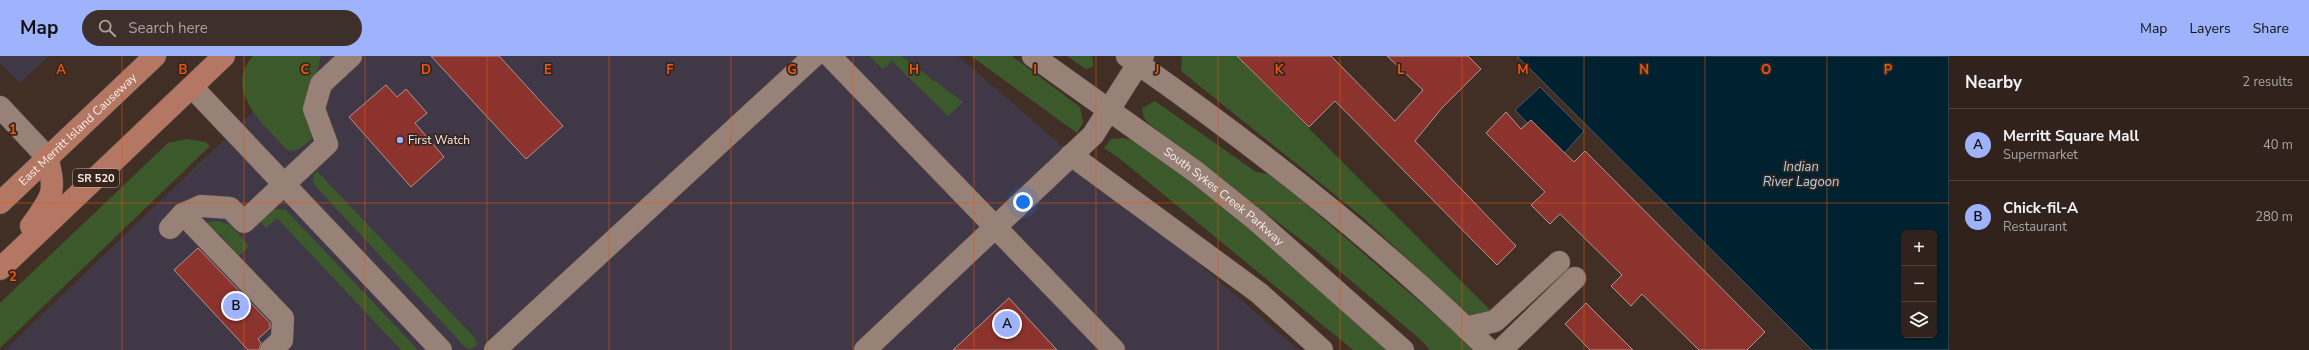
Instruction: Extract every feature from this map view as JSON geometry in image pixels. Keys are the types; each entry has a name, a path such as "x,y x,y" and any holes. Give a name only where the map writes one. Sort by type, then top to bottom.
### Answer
{"main road":[{"name":"East Merritt Island Causeway","path":"0,203 155,56"},
{"path":"192,86 200,56"},
{"name":"SR 520","path":"0,268 224,56"},
{"path":"0,268 50,199 54,180 47,157"}],"street":[{"path":"271,350 282,340 283,318 177,221 201,206 215,206 230,208 244,222 286,184 327,144 314,109 321,84 351,56"},
{"path":"495,350 814,56"},
{"path":"830,56 1114,350"},
{"name":"South Sykes Creek Parkway","path":"1033,56 1196,172 1251,216 1403,350"},
{"path":"865,350 1093,135 1109,110 1137,59 1354,229 1489,350"},
{"path":"192,86 441,350"},
{"path":"0,106 47,157"},
{"path":"1071,155 1258,293 1322,350"},
{"path":"1466,328 1495,321 1559,262"},
{"path":"1501,350 1575,278"}],"shaded area":[{"path":"0,56 49,56 20,83 0,63"},
{"path":"311,56 958,56 1299,350 5,350"}],"green space":[{"path":"253,56 321,56 314,82 307,92 306,109 312,139 296,151 287,150 268,130 250,107 244,95 242,82 245,69"},
{"path":"869,56 901,56 963,102 948,116 892,61 883,69"},
{"path":"971,56 1012,56 1080,107 1083,123 1077,133"},
{"path":"1067,56 1092,56 1094,66 1086,69"},
{"path":"1182,56 1237,56 1493,313 1471,317 1360,215 1181,71"},
{"path":"1155,101 1256,172 1272,175 1448,326 1472,350 1430,350 1421,340 1317,252 1149,124 1144,118 1142,108"},
{"path":"1124,138 1133,140 1200,186 1393,350 1353,350 1119,158 1104,148 1111,139"},
{"path":"187,139 206,142 210,146 0,348 0,303 168,143"},
{"path":"317,171 476,339 477,345 471,349 466,348 316,187 313,182 314,174"},
{"path":"274,209 286,210 418,350 401,350 277,218 266,228 261,223 263,218"},
{"path":"219,221 230,225 249,246 238,257 230,257 235,252 221,235 211,233 205,226 209,222"}],"water":[{"name":"Indian River Lagoon","path":"1517,56 1949,56 1949,350 1812,350"},
{"path":"1540,87 1584,131 1560,158 1515,110"}],"building":[{"path":"431,56 499,56 563,126 526,159"},
{"path":"1237,56 1331,56 1395,121 1423,90 1387,56 1468,56 1481,69 1442,108 1415,141 1516,246 1497,265 1335,101 1309,127"},
{"name":"First Watch","path":"386,85 397,97 406,89 427,113 415,123 444,157 411,187 349,117"},
{"path":"1506,112 1521,129 1531,120 1574,162 1585,151 1765,332 1747,350 1699,350 1642,294 1631,306 1611,286 1622,275 1560,214 1550,224 1531,205 1545,192 1486,133"},
{"path":"198,248 270,323 270,328 258,339 261,343 259,350 248,350 174,270"},
{"path":"1009,298 1057,350 953,350"},
{"path":"1586,303 1633,350 1590,350 1565,324"}],"place":[{"name":"First Watch","path":"400,140"},
{"name":"Chick-fil-A","path":"236,306"},
{"name":"Merritt Square Mall","path":"1007,324"}]}
